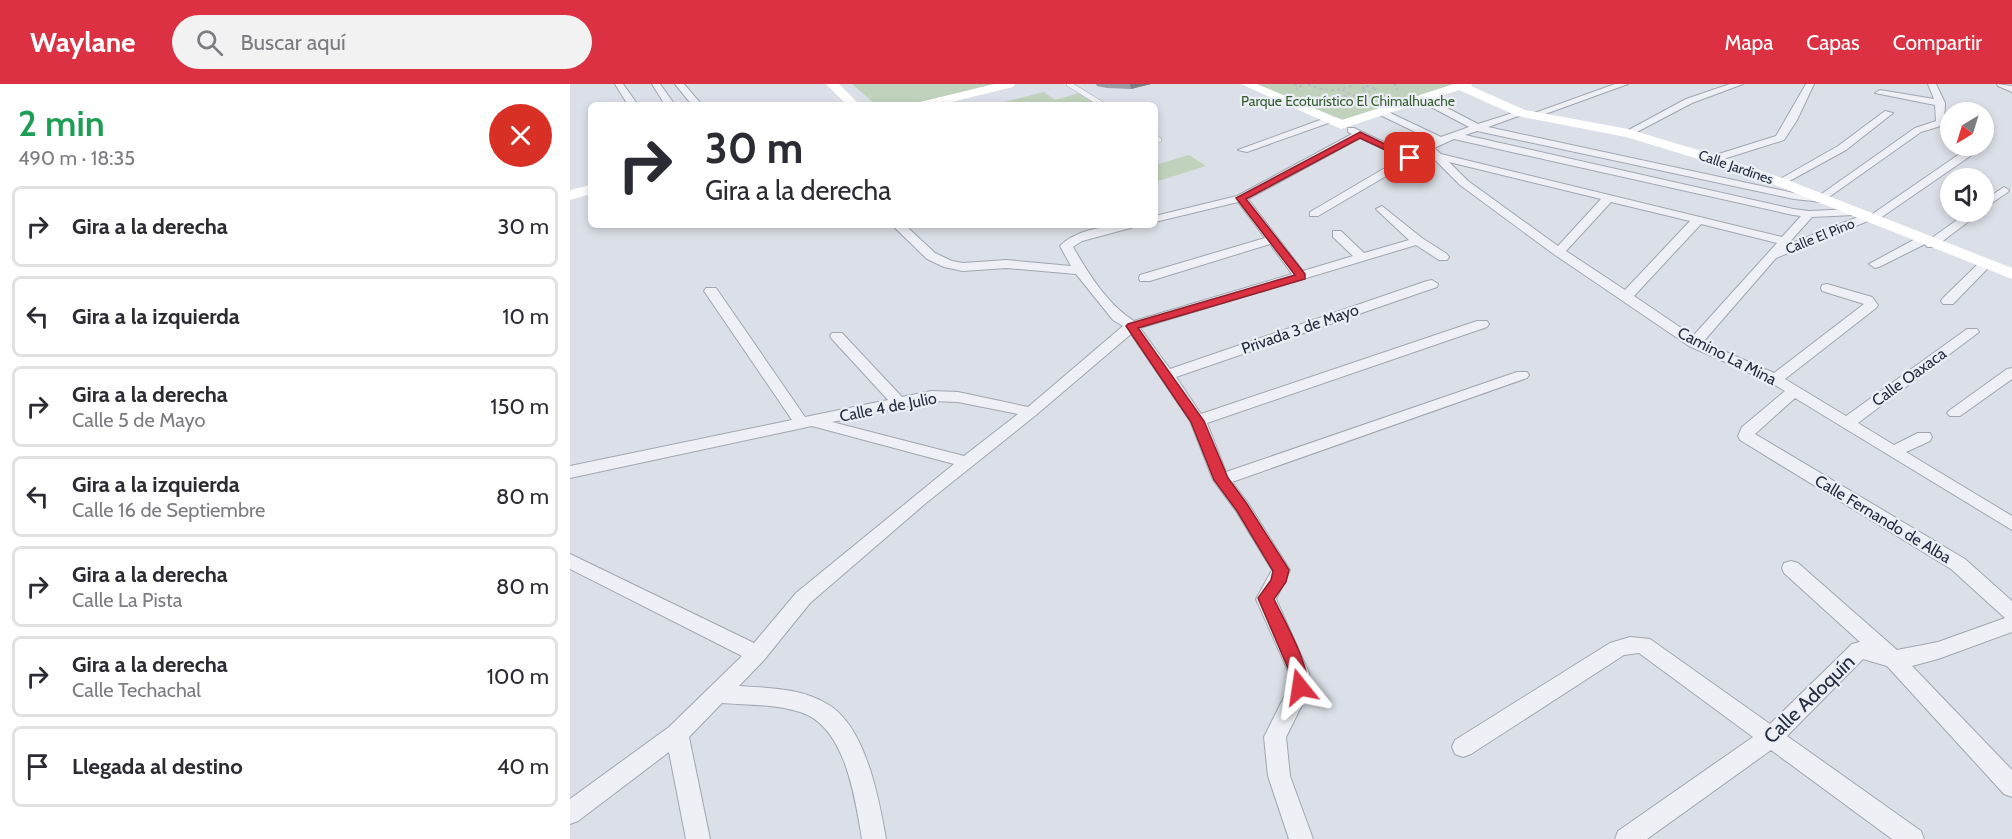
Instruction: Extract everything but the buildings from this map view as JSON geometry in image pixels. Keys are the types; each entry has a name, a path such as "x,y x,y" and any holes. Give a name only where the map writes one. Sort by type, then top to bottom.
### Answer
{"main road":[{"path":"832,84 851,102"},
{"path":"946,102 1009,84"},
{"path":"1247,84 1336,122 1381,112 1463,85"},
{"name":"Calle Jardines","path":"1463,85 1528,114 1628,133 1713,159 1780,182 1927,242 2011,273"},
{"path":"570,195 588,190"}],"street":[{"path":"620,84 631,102"},
{"path":"1314,214 1410,158 1435,148 1452,135 1624,84"},
{"path":"1628,133 1689,101 1739,84"},
{"path":"1713,159 1780,138 1810,84"},
{"path":"1932,84 1940,103"},
{"path":"2001,84 2012,89"},
{"path":"656,85 668,102"},
{"path":"679,85 694,102"},
{"path":"1880,93 1940,103"},
{"path":"1421,98 1477,128 1794,196 1822,199 1918,130 1940,123"},
{"path":"1381,112 1435,148 1607,199 1785,241"},
{"path":"1780,182 1842,148 1888,113"},
{"path":"1243,150 1336,122 1410,158"},
{"path":"1158,218 1241,198 1360,135"},
{"path":"1452,135 1809,214 1864,216"},
{"name":"Camino La Mina","path":"1435,148 1464,183 1559,252 1694,344 1794,391 2012,524"},
{"name":"Calle El Pino","path":"1774,255 1864,216 1962,156"},
{"path":"1994,198 2004,190"},
{"path":"1241,198 1301,277"},
{"path":"1559,252 1607,199"},
{"path":"1383,209 1418,241 1443,257"},
{"path":"1694,344 1809,214"},
{"path":"1626,297 1697,221"},
{"path":"1875,264 1927,242 1959,222"},
{"path":"901,228 931,256 948,264 963,267 1006,264 1080,271"},
{"path":"1118,228 1078,238 1067,243 1066,246 1080,271 1118,316 1132,326 1198,421 1221,480 1242,507 1281,570 1278,582 1266,598 1299,673 1300,687 1275,737 1279,776 1301,839"},
{"path":"1337,234 1362,258"},
{"path":"1145,278 1273,239"},
{"path":"570,813 677,734 757,654 802,597 1031,412 1132,326 1418,241"},
{"path":"1948,301 1985,264"},
{"name":"Privada 3 de Mayo","path":"1167,375 1432,284"},
{"path":"1774,380 1870,307 1871,303 1827,288"},
{"path":"711,291 808,423 967,462"},
{"path":"1198,421 1482,324"},
{"name":"Calle Oaxaca","path":"1847,423 1972,332"},
{"path":"837,336 900,404"},
{"path":"1955,413 2012,372"},
{"path":"1221,480 1522,375"},
{"name":"Calle Fernando de Alba","path":"1794,391 1748,431 1746,436 1958,564 2012,613"},
{"name":"Calle 4 de Julio","path":"570,471 931,396 945,395 1031,412"},
{"path":"1895,451 1924,437"},
{"path":"570,561 757,654"},
{"path":"1791,568 1893,659 2011,783"},
{"name":"Calle Adoquín","path":"1627,839 1770,738 1860,650 1876,652 1893,659 1924,654 2012,624"},
{"path":"1463,747 1617,649 1630,645 1643,645 1912,839"},
{"path":"719,694 776,698 809,705 832,719 849,750 865,788 874,839"},
{"path":"677,734 698,839"}],"lane":[{"path":"1069,84 1098,102"}],"path":[{"path":"1291,84 1301,87 1291,90"},
{"path":"1308,84 1323,90 1341,89 1355,84"},
{"path":"1388,95 1397,91 1398,88 1394,84"},
{"path":"1347,95 1363,91 1373,92 1377,89 1366,86 1360,88 1363,91"},
{"path":"1328,103 1346,104 1379,98 1366,99 1341,89"}],"green space":[{"path":"852,84 1001,84 920,102 873,102"},
{"name":"Parque Ecoturístico El Chimalhuache","path":"1246,84 1454,84 1347,121"},
{"path":"1044,92 1055,100 1079,93 1092,102 1004,102"},
{"path":"1189,155 1206,166 1158,181 1158,164"}],"route":[{"path":"1300,687 1299,673 1266,598 1278,582 1281,570 1242,507 1221,480 1198,421 1132,326 1301,277 1241,198 1360,135 1410,158"}]}
